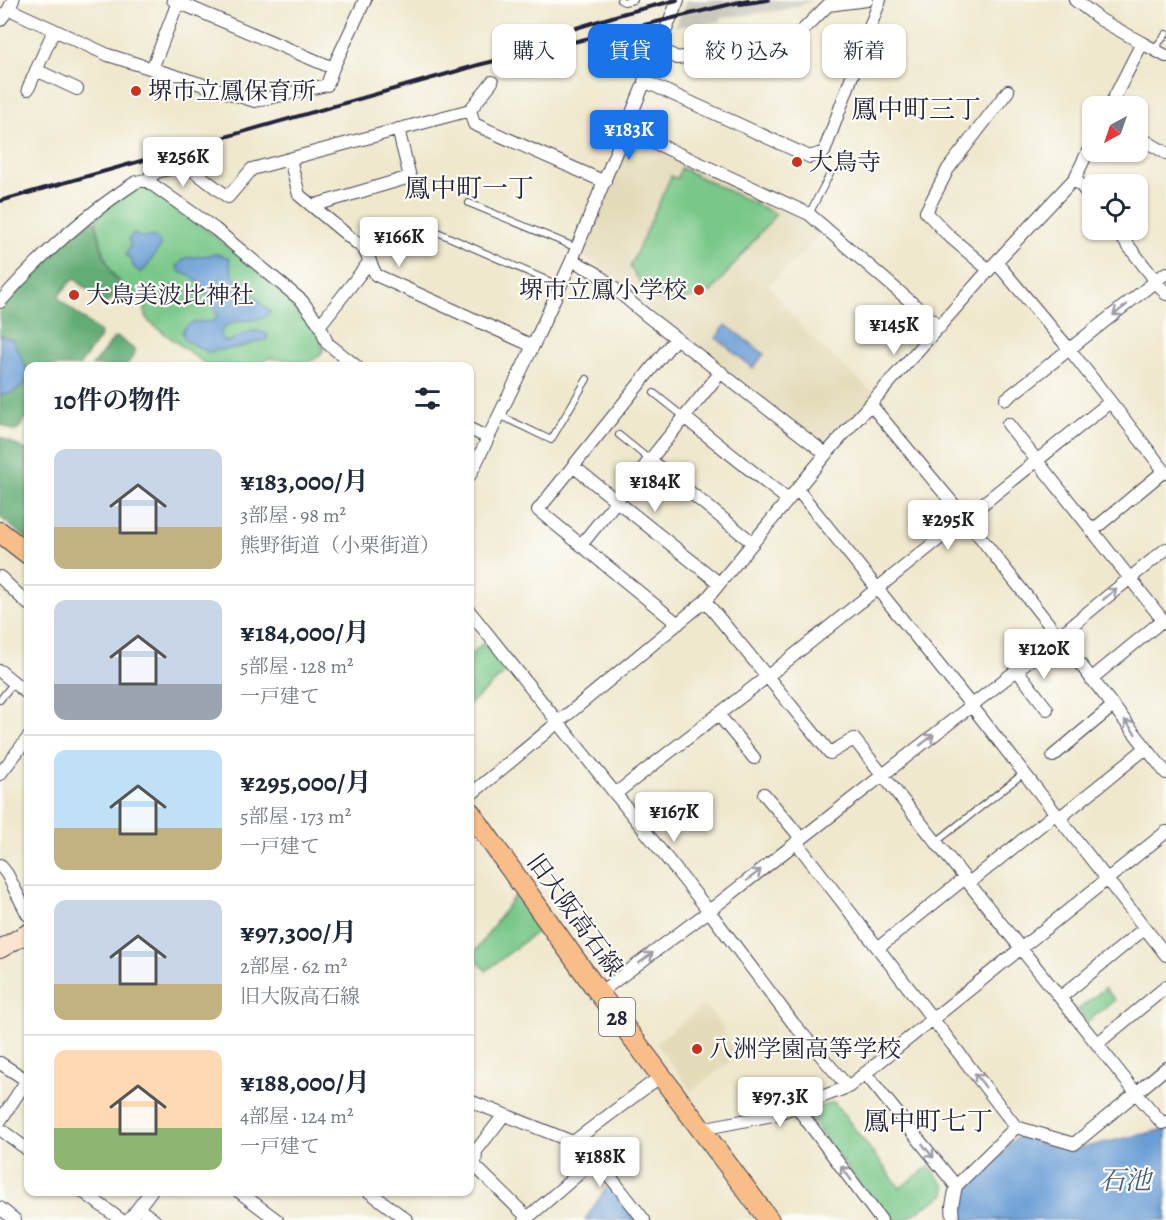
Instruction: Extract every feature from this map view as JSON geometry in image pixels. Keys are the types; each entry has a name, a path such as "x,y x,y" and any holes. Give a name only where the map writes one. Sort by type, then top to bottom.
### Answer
{"main road":[{"path":"0,532 24,551"},
{"name":"旧大阪高石線","path":"474,818 599,993 769,1220"}],"street":[{"path":"0,20 11,4 54,30 108,55 255,101 327,85 365,0"},
{"path":"668,24 678,0"},
{"path":"672,55 677,58 792,41 828,5 867,0"},
{"path":"644,81 810,157 824,152 880,0"},
{"path":"1075,0 1101,20 1166,56"},
{"path":"152,69 178,1 333,68"},
{"path":"28,89 54,30"},
{"path":"1115,96 1142,43"},
{"path":"36,70 77,89"},
{"path":"474,467 572,260 645,78"},
{"path":"0,302 36,263 83,219 136,182 146,180 157,172 186,165 228,197 252,169 470,110 492,82"},
{"path":"1008,91 948,169 926,212 948,235 992,266 1070,350 1165,472 1092,531"},
{"path":"470,110 474,124 605,182"},
{"path":"312,206 410,177 398,129"},
{"path":"625,129 809,214 940,327"},
{"path":"1148,142 1166,153"},
{"path":"290,159 299,195 364,249 376,275 533,346"},
{"path":"474,792 705,602 826,454 992,266 1075,178 1083,162"},
{"path":"1075,178 1082,187"},
{"path":"146,180 215,229 302,301 320,325 327,343 351,362"},
{"path":"1126,240 1161,277 1166,294"},
{"path":"572,260 596,273 826,454"},
{"path":"320,325 370,261"},
{"path":"1006,399 1161,277"},
{"path":"676,338 538,510 678,624"},
{"path":"581,544 721,372"},
{"path":"615,794 768,676 1110,402"},
{"path":"871,405 965,518 1166,773"},
{"path":"684,417 788,500"},
{"path":"1008,424 1164,622 1091,679"},
{"path":"474,431 488,438"},
{"path":"650,460 753,543"},
{"path":"573,466 719,584"},
{"path":"797,489 971,705 1166,955"},
{"path":"599,993 709,911 1017,670 1166,549"},
{"path":"0,577 24,600"},
{"path":"705,602 830,753 854,739 1136,1092 1162,1123 1166,1122"},
{"path":"474,617 709,911 793,1023 848,1087"},
{"path":"1017,670 1047,709"},
{"path":"0,671 24,690"},
{"path":"1053,756 1113,706"},
{"path":"718,714 754,758"},
{"path":"0,774 24,746"},
{"path":"878,948 1146,748"},
{"path":"764,794 878,948 1016,1127 1074,1144 1166,1068"},
{"path":"701,1129 773,1115 848,1087 1166,832"},
{"path":"0,865 24,907"},
{"path":"1061,997 1145,928"},
{"path":"0,949 24,935"},
{"path":"1098,1043 1166,987"},
{"path":"0,1063 24,1078"},
{"path":"866,1073 956,1186"},
{"path":"474,1103 573,1142 661,1076"},
{"path":"0,1121 24,1086"},
{"path":"796,1106 881,1220"},
{"path":"504,1115 476,1151 475,1166 526,1219 596,1159"},
{"path":"952,1220 956,1186 1016,1127"},
{"path":"0,1129 24,1147"},
{"path":"580,1138 644,1220"},
{"path":"89,1196 121,1220"},
{"path":"129,1220 147,1196"},
{"path":"254,1196 277,1220"},
{"path":"375,1196 407,1220"},
{"path":"0,1208 15,1220"},
{"path":"138,1208 154,1220"}],"lane":[{"path":"620,0 624,2 634,0"},
{"path":"1154,49 1166,34"},
{"path":"809,214 830,174"},
{"path":"469,203 577,248"},
{"path":"435,231 560,286"},
{"path":"499,415 551,440 587,380"},
{"path":"654,393 684,417"},
{"path":"619,435 650,460"},
{"path":"0,700 14,682"},
{"path":"936,842 1024,773"}],"shaded area":[{"path":"688,0 815,0 783,10 721,18 721,21 704,24 675,26"},
{"name":"堺市立鳳小学校","path":"628,135 811,221 825,231 769,285 806,333 874,393 831,443 822,444 631,295 602,269 585,258 584,253"},
{"name":"八洲学園高等学校","path":"705,1004 725,1030 722,1033 739,1055 691,1091 656,1043"}],"green space":[{"path":"681,168 776,214 711,292 669,304 649,296 630,267 671,176 677,179"},
{"path":"141,185 195,220 301,306 316,329 323,351 309,362 269,358 264,362 203,362 148,321 141,299 119,281 109,268 96,219 101,211"},
{"path":"93,219 103,253 113,276 121,287 108,303 104,303 76,280 72,280 59,295 59,299 101,333 100,337 82,362 24,362 24,421 17,431 14,431 0,424 0,310 64,243"},
{"path":"118,337 135,350 129,362 95,362 114,338"},
{"path":"0,437 24,449 24,537 0,517"},
{"path":"484,642 507,671 474,700 474,652"},
{"path":"515,895 540,929 486,971 474,954"},
{"path":"1105,988 1115,1000 1087,1022 1078,1010"},
{"path":"834,1102 900,1188 929,1166 945,1186 945,1194 905,1220 886,1220 809,1117 811,1109"}],"water":[{"path":"133,234 141,237 155,237 160,243 160,248 141,273 126,255 130,246 129,238"},
{"path":"218,254 229,258 232,274 270,312 264,318 230,323 222,331 220,338 228,342 253,331 268,335 267,339 241,347 208,352 186,341 182,332 191,323 212,322 218,315 199,283 194,278 181,273 177,267 185,258"},
{"path":"726,325 764,354 753,368 716,338"},
{"path":"0,335 13,340 24,363 24,384 17,390 0,395"},
{"name":"石池","path":"1166,1129 1166,1220 956,1220 957,1200 1014,1139 1025,1134 1039,1143 1072,1150"},
{"path":"609,1184 636,1220 585,1220"}],"railway":[{"path":"576,28 677,0"},
{"path":"0,201 482,64 748,0"},
{"path":"740,4 768,0"}],"place":[{"name":"堺市立鳳保育所","path":"136,91"},
{"name":"大鳥寺","path":"797,162"},
{"name":"堺市立鳳小学校","path":"699,290"},
{"name":"大鳥美波比神社","path":"74,295"},
{"name":"八洲学園高等学校","path":"697,1049"}],"district":[{"name":"鳳中町三丁","path":"916,109"},
{"name":"鳳中町一丁","path":"469,188"},
{"name":"鳳中町七丁","path":"928,1121"}]}
